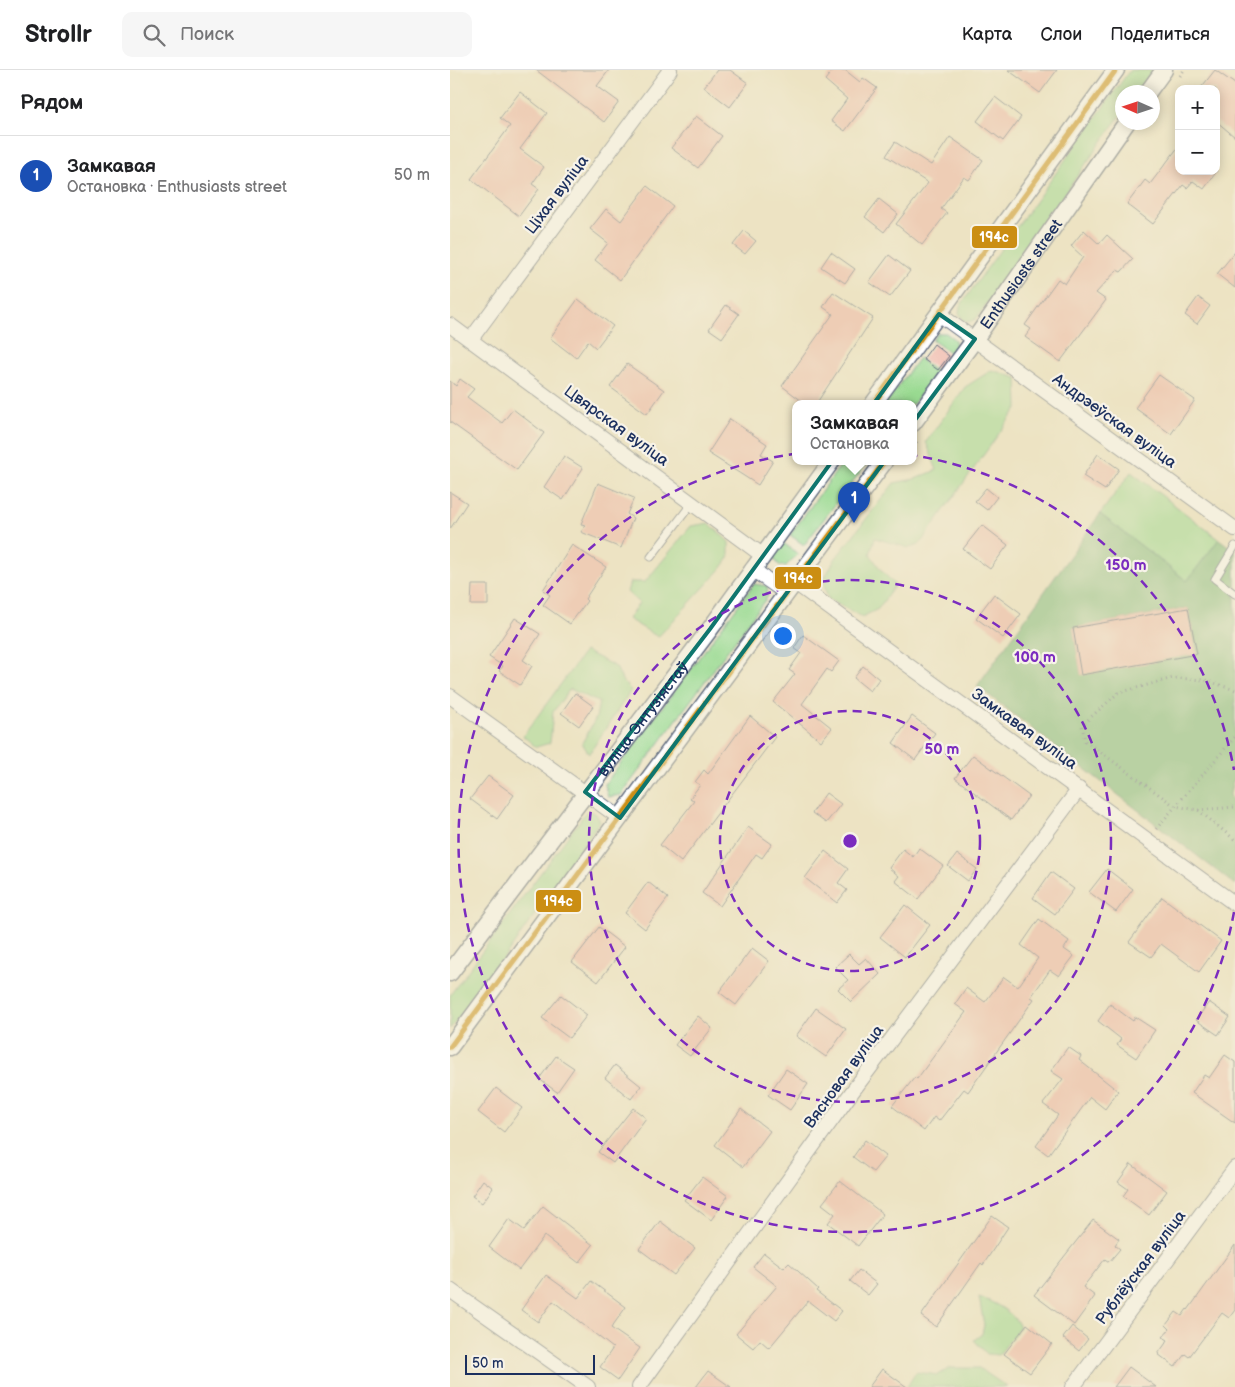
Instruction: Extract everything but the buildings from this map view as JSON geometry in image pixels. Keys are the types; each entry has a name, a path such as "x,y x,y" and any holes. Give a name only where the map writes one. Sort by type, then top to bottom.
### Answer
{"street":[{"name":"Ціхая вуліца","path":"470,339 670,70"},
{"path":"876,400 1116,70"},
{"path":"1153,85 1164,70"},
{"name":"Enthusiasts street","path":"917,418 975,339 1121,130"},
{"name":"Андрэеўская вуліца","path":"940,314 1235,529"},
{"name":"Цвярская вуліца","path":"450,325 762,555"},
{"name":"вуліца Энтузіястаў","path":"450,973 584,792 710,629 829,465"},
{"path":"450,1047 882,465"},
{"name":"Замкавая вуліца","path":"752,569 790,588 1079,789 1235,904"},
{"path":"450,696 620,818"},
{"name":"Вясновая вуліца","path":"639,1387 852,1092 1079,789"},
{"name":"Рублёўская вуліца","path":"1073,1387 1235,1168"},
{"path":"450,1290 588,1387"}],"lane":[{"path":"652,557 692,502"},
{"path":"1235,546 1215,579 1235,594"}],"path":[{"path":"1234,807 1198,810 1175,806 1085,741 1082,725 1118,693 1173,678 1205,680 1235,690"},
{"path":"1148,840 1235,737"},
{"path":"1198,810 1235,840"}],"highlighted area":[{"path":"939,314 975,339 620,818 585,792 710,629"}],"green space":[{"path":"1130,70 1153,70 1142,85 1119,85"},
{"path":"1115,91 1115,123 976,319 969,322 963,320 959,313 960,306"},
{"path":"938,333 946,333 955,340 956,349 952,354 932,340"},
{"path":"919,358 937,373 916,400 888,400"},
{"path":"992,370 1017,378 1018,407 919,545 909,548 875,538 870,554 895,585 878,609 862,617 828,599 823,581 835,559 894,483 915,479 937,470 926,442 965,387"},
{"path":"841,465 866,465 804,545 790,535"},
{"path":"1131,472 1219,539 1187,581 1100,514"},
{"path":"1100,514 1187,581 1219,539 1235,551 1235,780 1233,781 1230,794 1235,810 1235,885 977,686","holes":["1188,608 1196,654 1081,674 1073,628"]},
{"path":"709,523 729,542 729,558 721,569 658,637 628,619 639,603 627,592 630,582 645,582 691,526"},
{"path":"782,542 798,554 786,566 780,566 775,560 774,552"},
{"path":"754,584 767,586 768,596 621,795 608,797 605,784"},
{"path":"585,651 616,667 623,682 631,690 589,754 582,743 596,718 599,702 570,689 553,712 550,743 536,747 523,736"},
{"path":"591,811 596,814 600,821 500,964 450,1029 450,995 586,812"},
{"path":"979,1297 1008,1312 1020,1327 999,1355 987,1354 974,1340 982,1334 984,1325"},
{"path":"950,1368 979,1368 1007,1387 907,1387 916,1372 938,1375"}],"transit line":[{"name":"194с","path":"876,400 1116,70"},
{"name":"194с","path":"450,1047 882,465"}],"place":[{"name":"Замкавая","path":"854,523"}]}
